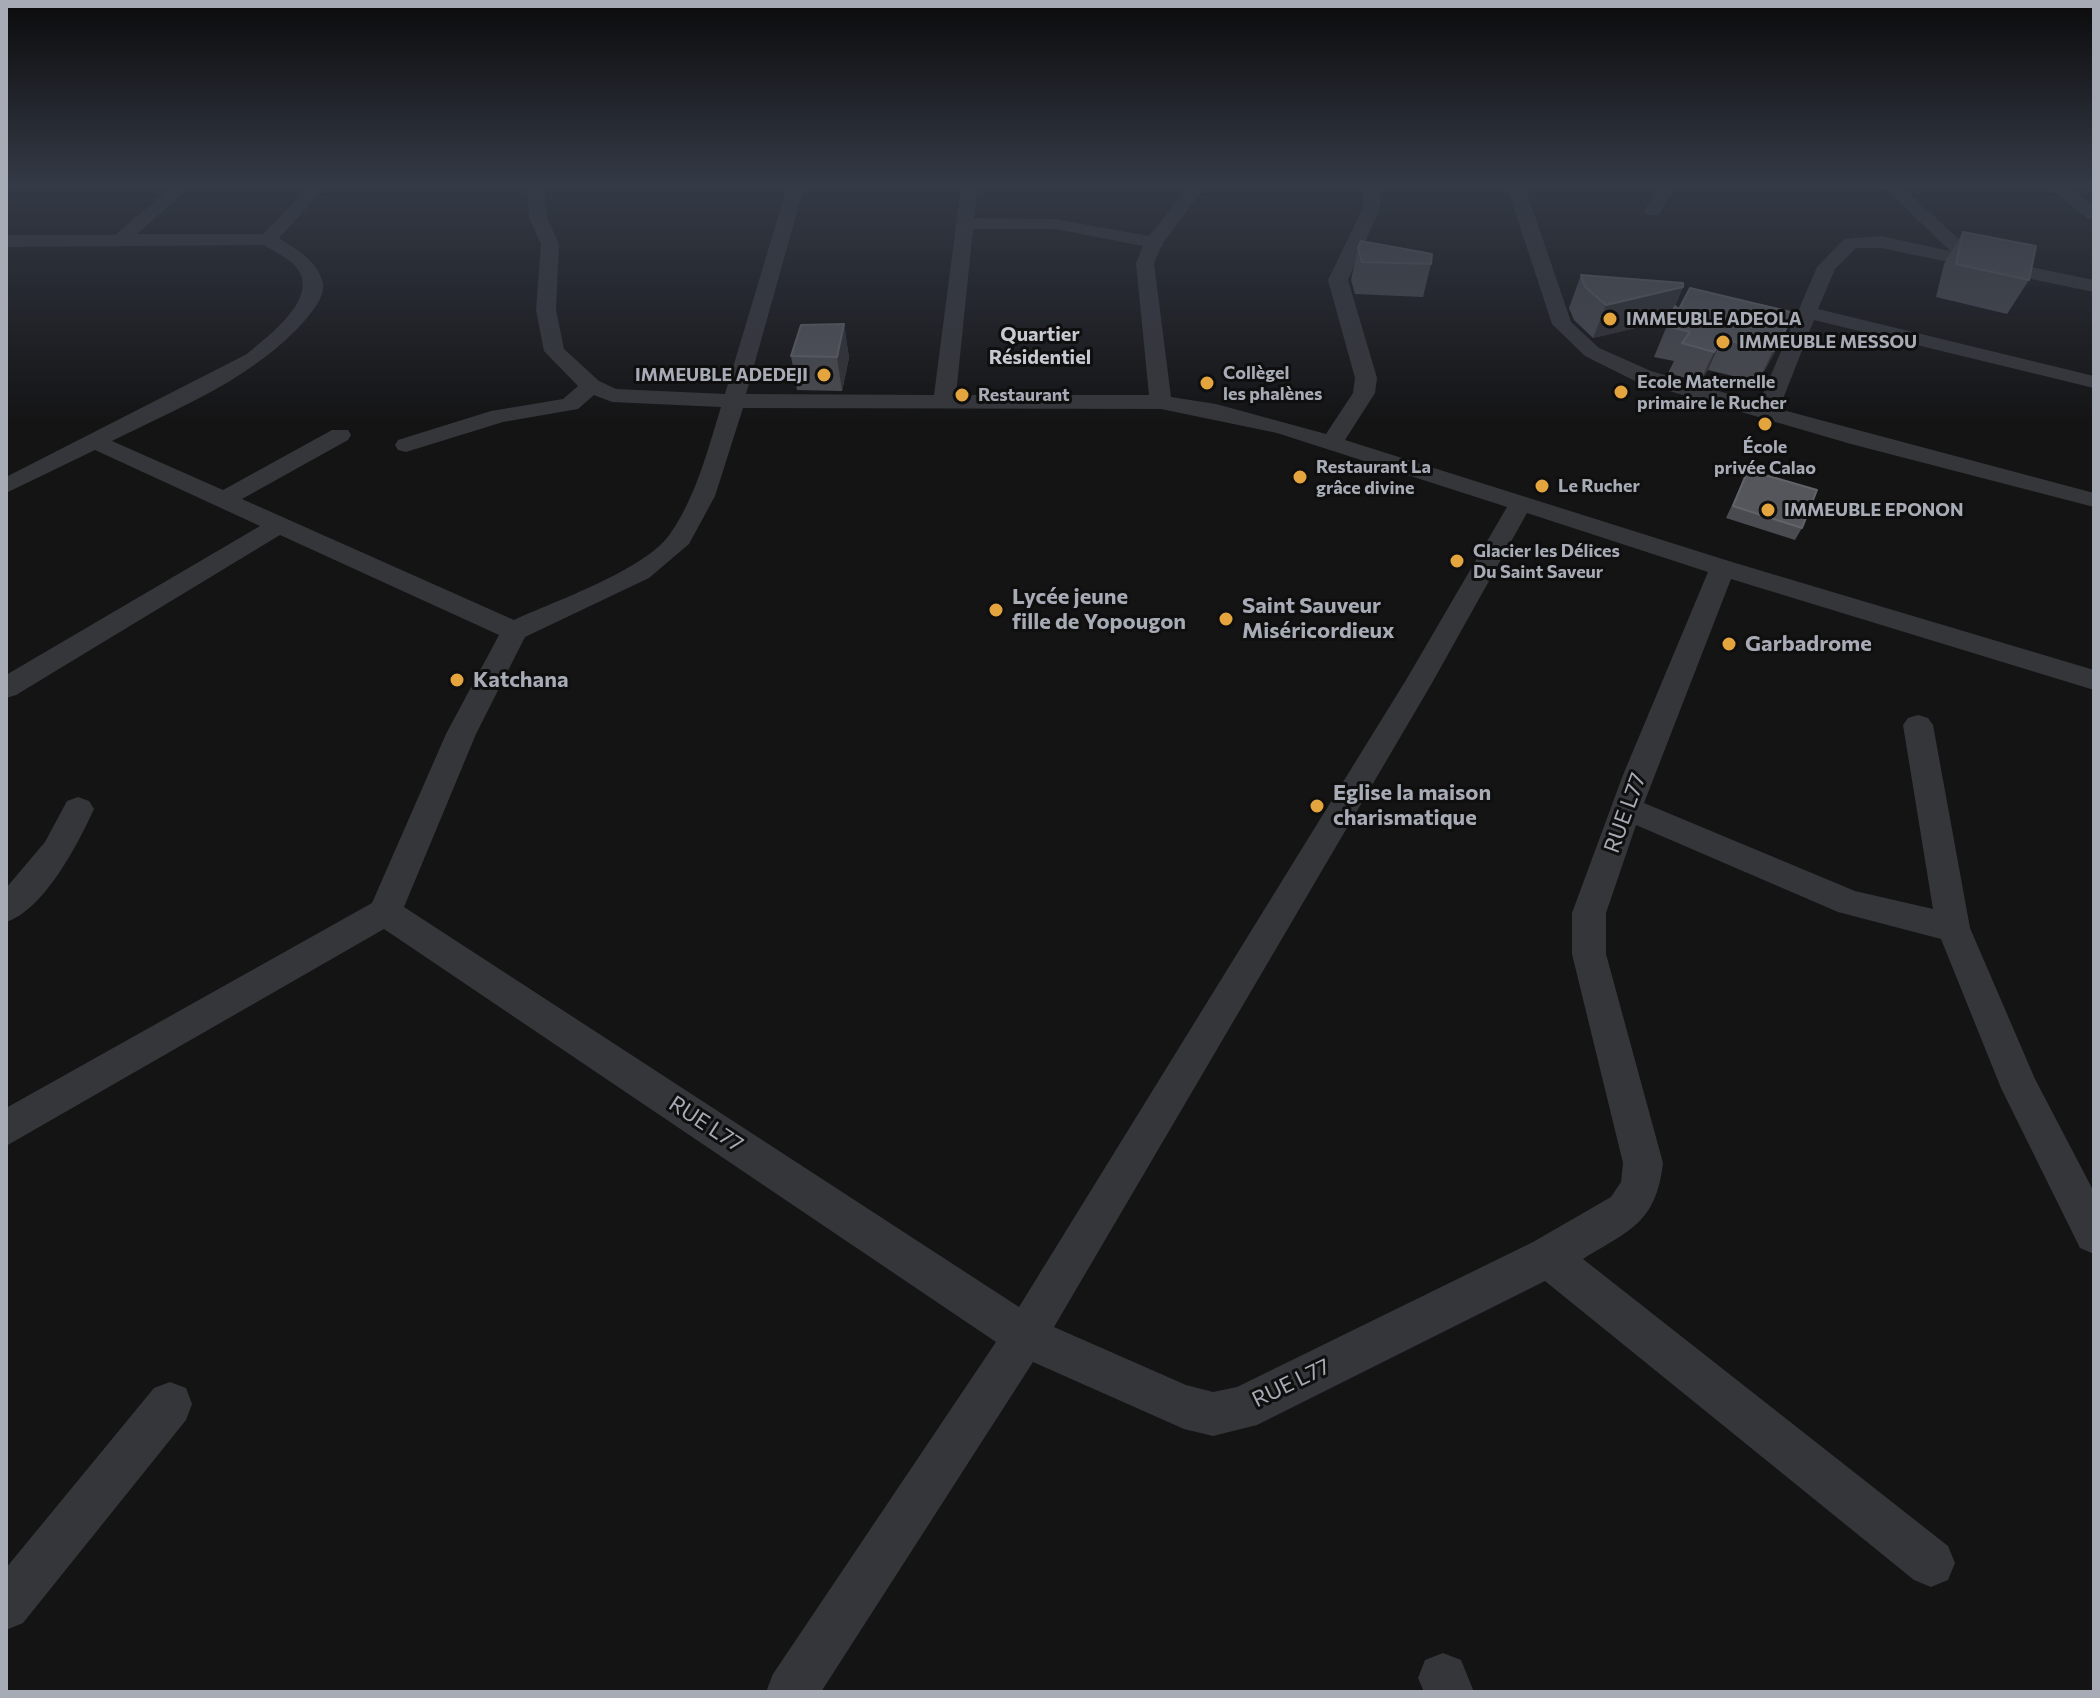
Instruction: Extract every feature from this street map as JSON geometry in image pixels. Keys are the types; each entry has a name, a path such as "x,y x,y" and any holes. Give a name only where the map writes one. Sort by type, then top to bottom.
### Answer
{"street":[{"path":"6,486 254,358 296,320 313,291 313,280 305,266"},
{"path":"548,266 548,331 554,351 591,386 612,395 732,401 1161,402 1216,411 1331,443 1723,568 2094,680"},
{"path":"6,1128 385,912 461,734 514,631 640,572 680,539 703,496 772,266"},
{"path":"944,402 958,266"},
{"path":"1146,266 1161,402"},
{"path":"1331,443 1364,393 1366,378 1338,280 1344,266"},
{"path":"1543,266 1562,324 1592,352 1643,376 1859,439 2094,500"},
{"path":"1767,410 1827,266"},
{"path":"2003,266 2094,286"},
{"path":"1808,313 2094,382"},
{"path":"406,445 499,416 570,404 591,386"},
{"path":"225,499 340,435"},
{"path":"93,441 514,631"},
{"path":"791,1692 1025,1336 1418,683 1521,503"},
{"path":"6,688 279,525"},
{"name":"RUE L77","path":"385,912 1025,1336 1184,1407 1213,1414 1241,1409 1548,1257 1625,1211 1640,1188 1643,1163 1589,954 1589,913 1626,808 1723,568"},
{"path":"1918,725 1953,928 2020,1088 2094,1234"},
{"path":"1626,808 1850,903 1953,928"},
{"path":"6,909 49,862 64,840 78,809"},
{"path":"1548,1257 1931,1563"},
{"path":"6,1606 170,1404"}],"building":[{"path":"1966,266 2032,266 2029,280"},
{"path":"1581,275 1683,283 1683,287 1606,305 1585,287"},
{"path":"1690,288 1795,313 1773,351 1722,339 1714,352 1682,343 1690,332 1667,326 1675,306 1679,309"},
{"path":"844,324 837,357 791,356 801,325"},
{"name":"IMMEUBLE EPONON","path":"1748,470 1817,490 1802,528 1733,506"}],"place":[{"name":"IMMEUBLE ADEOLA","path":"1610,319"},
{"name":"IMMEUBLE MESSOU","path":"1723,342"},
{"name":"IMMEUBLE ADEDEJI","path":"824,375"},
{"name":"Collègel les phalènes","path":"1207,383"},
{"name":"Ecole Maternelle primaire le Rucher","path":"1621,392"},
{"name":"Restaurant","path":"962,395"},
{"name":"École privée Calao","path":"1765,424"},
{"name":"Restaurant La grâce divine","path":"1300,477"},
{"name":"Le Rucher","path":"1542,486"},
{"name":"IMMEUBLE EPONON","path":"1768,510"},
{"name":"Glacier les Délices Du Saint Saveur","path":"1457,561"},
{"name":"Lycée jeune fille de Yopougon","path":"996,610"},
{"name":"Saint Sauveur Miséricordieux","path":"1226,619"},
{"name":"Garbadrome","path":"1729,644"},
{"name":"Katchana","path":"457,680"},
{"name":"Eglise la maison charismatique","path":"1317,806"}],"district":[{"name":"Quartier Résidentiel","path":"1040,346"}]}
